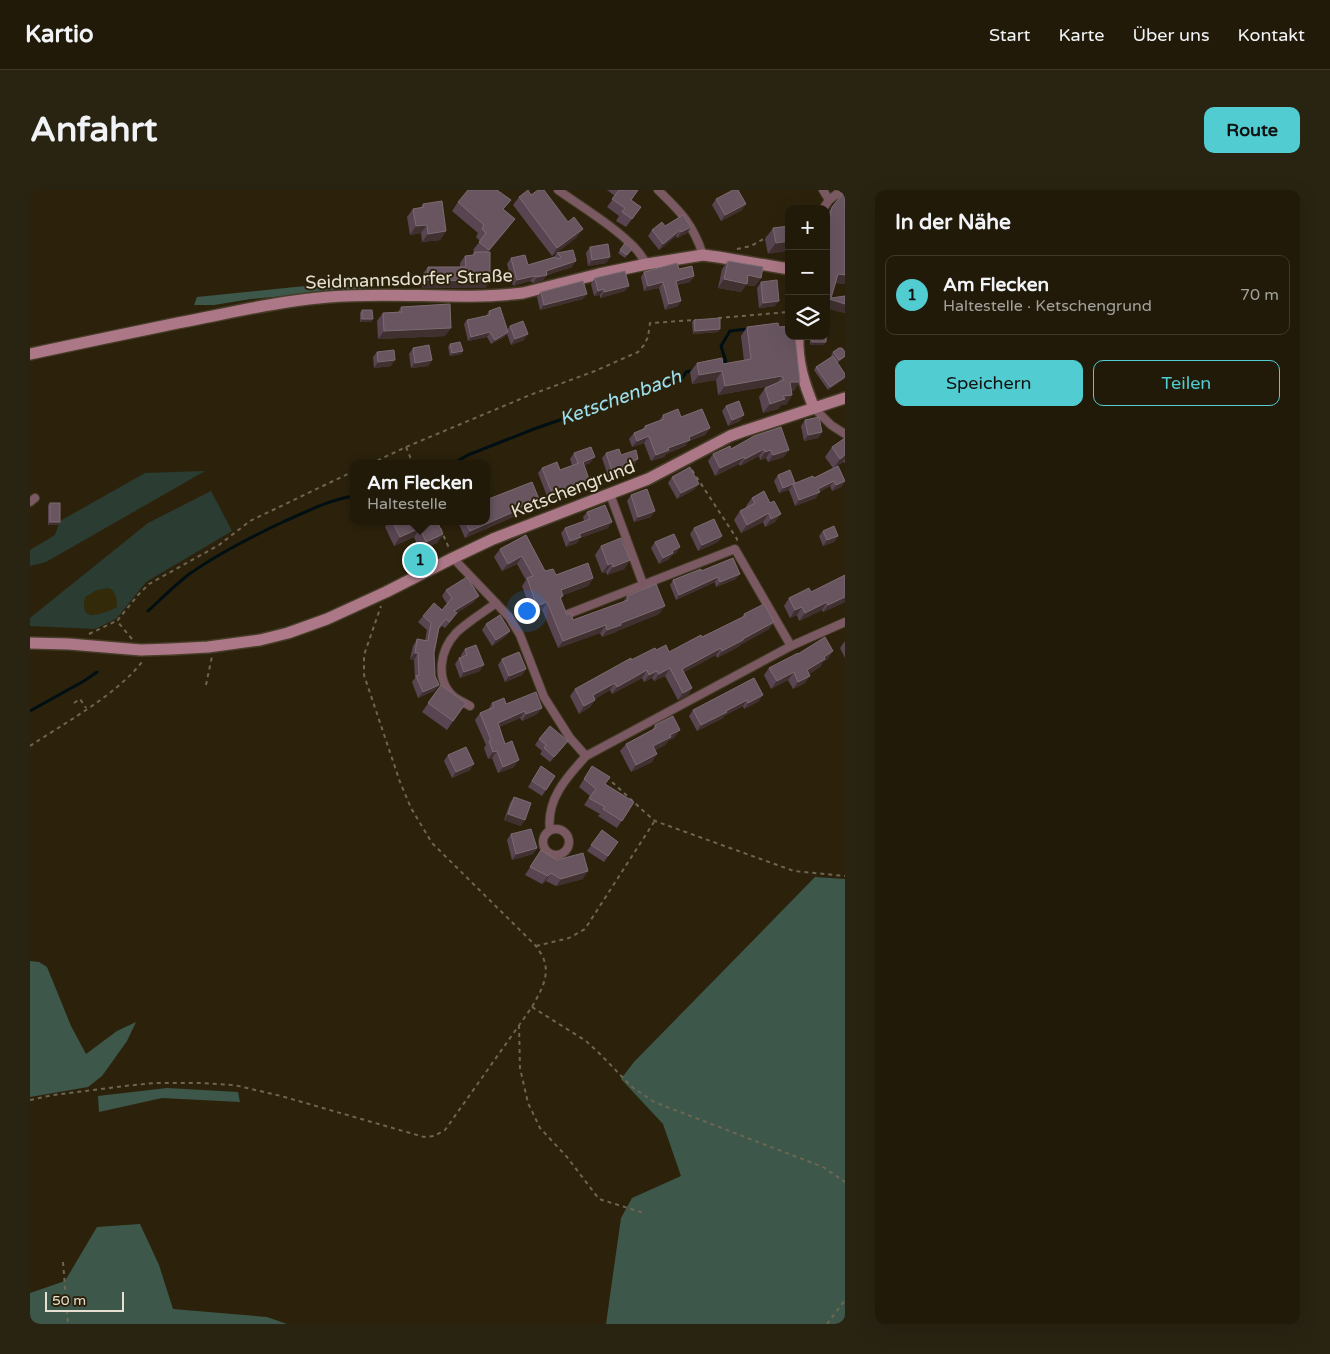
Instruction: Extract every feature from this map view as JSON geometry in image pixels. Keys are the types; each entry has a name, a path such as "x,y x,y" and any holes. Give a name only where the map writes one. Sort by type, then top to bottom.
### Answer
{"street":[{"path":"558,190 625,239 636,249 647,264"},
{"path":"658,190 688,221 698,238 703,255"},
{"path":"823,190 830,200"},
{"path":"826,205 842,190"},
{"name":"Seidmannsdorfer Straße","path":"30,354 299,300 367,295 463,296 511,294 647,264 703,255 785,268"},
{"path":"798,340 799,362 804,384 814,408 831,425 845,434"},
{"name":"Ketschengrund","path":"30,643 141,650 171,649 260,640 288,633 327,619 386,592 493,539 648,478 744,430 845,398"},
{"path":"610,494 643,584"},
{"path":"568,614 735,549 790,646"},
{"path":"453,558 509,617 520,635 544,697 570,738 586,756"},
{"path":"470,706 454,696 444,683 441,667 445,649 456,634 496,603"},
{"path":"550,830 550,808 556,794 586,756 790,646 845,622"}],"path":[{"path":"732,250 751,246 774,233"},
{"path":"710,319 785,312"},
{"path":"378,460 530,395 638,352 648,337 650,323 700,319"},
{"path":"406,447 411,460"},
{"path":"684,459 737,539 735,549"},
{"path":"85,636 117,621 149,584 219,545 250,521 350,473"},
{"path":"439,525 453,558"},
{"path":"30,1100 106,1088 155,1083 234,1085 281,1096 424,1137 434,1136 445,1130 519,1025 544,984 546,971 544,959 536,946 432,843 411,808 400,782 364,675 364,656 386,592"},
{"path":"30,746 107,694 135,671 142,662 141,650 117,621"},
{"path":"206,685 212,657 212,646"},
{"path":"74,703 80,699 87,708"},
{"path":"603,774 655,821 794,871 845,876"},
{"path":"536,946 569,938 585,929 655,821"},
{"path":"532,1006 586,1041 632,1087 654,1102 823,1167 845,1182"},
{"path":"519,1025 520,1068 528,1103 540,1128 567,1157 599,1199 644,1213"},
{"path":"63,1262 68,1324"},
{"path":"827,1324 845,1300"}],"green space":[{"path":"373,279 373,288 251,299 214,305 194,305 197,297"},
{"path":"205,471 46,562 30,566 30,550 55,535 60,521 145,473"},
{"path":"211,491 232,531 146,582 117,618 95,629 30,626 30,618 148,523"},
{"path":"815,877 845,879 845,1324 606,1324 621,1218 632,1198 681,1176 663,1124 621,1079 634,1062"},
{"path":"30,961 39,962 47,967 71,1026 86,1054 117,1031 136,1022 127,1041 102,1076 88,1087 30,1097"},
{"path":"167,1088 238,1092 240,1102 162,1098 99,1112 98,1096"},
{"path":"140,1224 159,1265 173,1309 267,1317 287,1324 30,1324 30,1293 65,1281 97,1227"}],"sand":[{"path":"108,588 114,593 117,607 97,615 86,613 84,607 85,597 97,590"}],"building":[{"path":"468,190 497,190 511,200 503,209 515,219 489,250 479,242 486,233 482,229 484,225 458,202"},
{"path":"528,190 531,195 538,190 544,190 568,222 574,217 583,229 557,248 519,197"},
{"path":"619,190 638,190 631,200 641,207 632,219 622,212 625,208 612,199"},
{"path":"733,190 738,190 746,204 725,215 716,199"},
{"path":"845,191 845,275 838,274 831,298 845,296 845,304 830,299 830,216 832,207"},
{"path":"442,201 446,231 428,234 427,225 416,226 413,209 424,207 423,204"},
{"path":"683,215 691,227 681,232 680,230 663,244 652,230 662,222 665,226"},
{"path":"785,226 785,242 776,243 773,228"},
{"path":"625,243 632,249 627,255 620,250"},
{"path":"608,244 610,257 592,260 590,247"},
{"path":"573,250 576,261 546,271 547,275 517,280 511,258 525,255 528,265 555,257 558,259 561,257 557,253"},
{"path":"474,252 490,252 490,281 427,280 428,267 466,267 465,256 474,255"},
{"path":"728,261 763,267 761,278 748,275 747,284 724,279"},
{"path":"677,263 679,269 692,266 694,276 676,281 681,301 669,304 663,282 648,286 644,272"},
{"path":"625,271 629,286 604,292 604,289 598,291 595,278"},
{"path":"777,280 779,301 763,303 761,282"},
{"path":"583,281 587,294 544,305 541,292"},
{"path":"450,304 451,328 384,331 383,313 402,312 401,307"},
{"path":"500,307 508,332 495,340 490,332 471,337 467,320 490,315 489,311"},
{"path":"362,310 372,310 373,319 362,319"},
{"path":"720,318 720,329 695,331 694,320"},
{"path":"523,321 528,334 515,339 510,326"},
{"path":"778,323 779,327 785,326 785,340 795,340 800,382 790,382 792,395 783,396 785,399 770,404 765,388 784,380 782,376 725,386 722,371 699,375 697,363 722,358 723,364 751,359 747,327"},
{"path":"812,340 826,340 826,342 812,342"},
{"path":"460,342 463,351 452,353 450,344"},
{"path":"429,345 432,360 415,363 413,348"},
{"path":"842,348 845,352 845,356 839,360 833,352"},
{"path":"394,350 395,360 378,362 377,352"},
{"path":"833,356 845,377 830,387 816,367"},
{"path":"739,401 744,415 732,420 726,406"},
{"path":"678,409 681,417 702,409 710,428 689,437 690,440 668,448 669,450 656,455 649,436 637,441 634,433 646,428 645,426 664,419 663,415"},
{"path":"819,417 822,432 808,435 805,420"},
{"path":"781,427 789,450 773,455 771,450 765,452 764,449 745,459 744,457 720,468 713,454 730,446 731,449 754,436"},
{"path":"845,438 845,455 840,459 832,447"},
{"path":"591,447 595,457 583,462 590,482 553,496 542,468 557,462 560,470 579,463 574,453"},
{"path":"619,449 621,455 636,450 638,459 624,464 626,470 613,474 606,453"},
{"path":"838,466 845,481 836,485 834,481 818,489 820,492 799,500 793,484 813,476 814,478"},
{"path":"690,467 699,484 681,493 672,477"},
{"path":"790,470 795,483 783,488 778,475"},
{"path":"532,482 539,499 490,522 490,498"},
{"path":"647,489 655,511 638,517 631,495"},
{"path":"764,491 770,503 774,501 781,514 771,519 769,513 747,525 740,511 755,503 752,498"},
{"path":"50,503 60,503 60,522 50,522"},
{"path":"605,505 612,522 579,534 581,537 570,541 565,528 590,519 587,512"},
{"path":"714,519 722,536 702,545 694,528"},
{"path":"394,525 439,525 443,534 426,542 420,528 400,537"},
{"path":"467,525 484,525 470,531"},
{"path":"834,526 838,536 827,540 823,531"},
{"path":"674,534 680,547 663,558 655,542"},
{"path":"526,535 545,571 553,569 556,575 588,563 593,578 561,590 563,596 560,597 567,615 571,613 573,620 628,600 627,596 656,584 665,606 607,630 606,625 563,641 547,602 537,606 527,578 533,576 522,556 508,564 500,549"},
{"path":"621,538 630,560 613,567 612,563 608,565 601,546"},
{"path":"733,558 740,574 720,582 718,577 679,595 673,580"},
{"path":"845,575 845,597 828,605 827,602 805,613 802,607 795,610 789,598 809,588 811,592"},
{"path":"467,577 479,596 454,611 457,613 449,622 446,619 439,627 434,653 435,676 439,685 423,692 416,676 419,675 418,653 415,653 417,639 428,641 431,623 423,616 434,603 442,610 452,598 446,590"},
{"path":"764,604 774,622 722,651 721,648 682,669 692,688 683,693 670,668 659,674 657,671 649,675 647,670 617,687 615,683 593,695 595,700 584,706 575,689 631,658 631,660 655,648 656,650 666,645 669,652 701,635 702,637 745,616 744,614"},
{"path":"500,615 510,631 496,640 486,624"},
{"path":"825,637 833,651 824,657 825,659 807,670 810,676 798,682 794,672 777,681 769,668 798,654"},
{"path":"476,645 484,665 464,672 459,658 467,655 465,649"},
{"path":"519,652 526,669 509,676 502,659"},
{"path":"754,678 763,695 748,703 747,700 701,725 693,710"},
{"path":"441,685 466,703 453,721 428,703"},
{"path":"536,692 542,708 526,714 525,711 498,723 505,744 512,741 519,760 503,767 497,751 493,752 489,741 491,740 480,713 494,707 492,703 504,698 506,704"},
{"path":"673,716 680,730 653,746 657,754 636,765 626,744 656,728 655,725"},
{"path":"550,726 568,741 554,757 544,748 546,745 539,739"},
{"path":"466,747 474,764 456,772 448,755"},
{"path":"541,766 555,776 546,790 532,781"},
{"path":"592,766 610,777 605,784 634,802 622,821 603,809 605,807 589,798 596,789 584,779"},
{"path":"514,797 531,803 525,820 508,814"},
{"path":"531,829 537,848 516,854 511,834"},
{"path":"602,830 618,842 608,856 591,845"},
{"path":"541,850 557,860 583,853 588,871 561,879 551,873 548,876 530,867"}],"waterway":[{"name":"Ketschenbach","path":"720,363 726,362 721,346 730,331 748,329"},
{"name":"Ketschenbach","path":"459,460 534,429 683,377 686,372 695,370"},
{"name":"Ketschenbach","path":"148,611 188,575 223,553 285,521 336,500 350,497"},
{"name":"Ketschenbach","path":"30,711 97,672"}],"place":[{"name":"Am Flecken","path":"420,560"}]}
